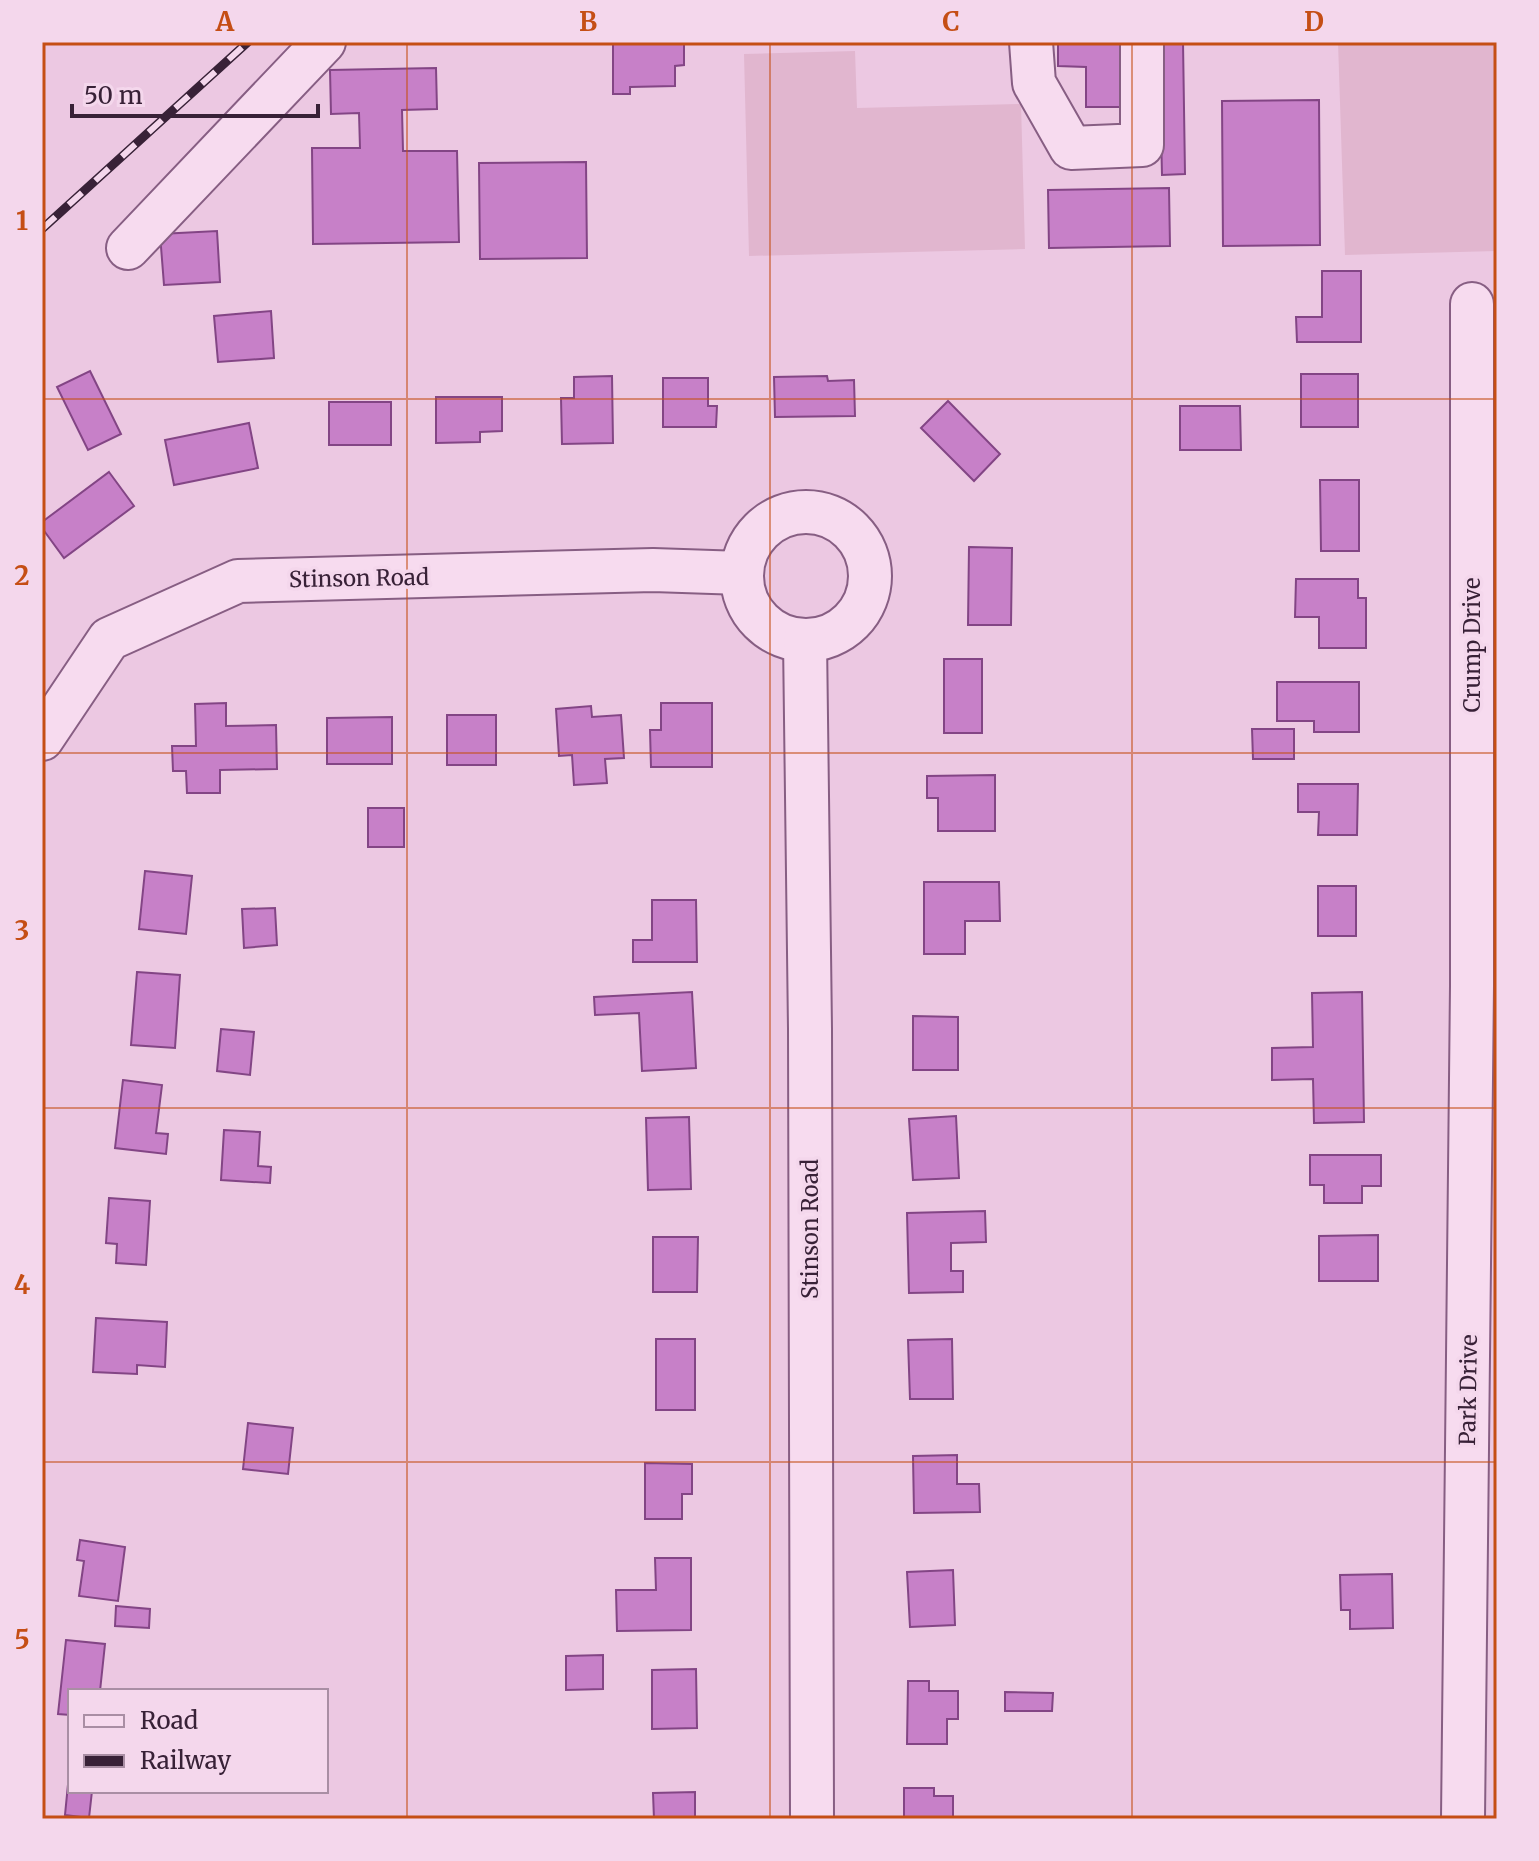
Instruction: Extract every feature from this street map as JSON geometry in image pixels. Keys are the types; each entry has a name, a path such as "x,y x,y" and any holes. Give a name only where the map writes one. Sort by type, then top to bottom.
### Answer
{"street":[{"path":"128,248 324,42"},
{"path":"1031,42 1034,83 1071,148 1142,145 1142,42"},
{"name":"Crump Drive","path":"1472,304 1484,640 1484,986"},
{"path":"804,511 826,515 845,524 859,539 868,558 870,579 866,599 856,617 840,631 821,639 805,640 780,635 762,624 749,606 742,586 742,573 750,543 764,527 783,516 804,511"},
{"name":"Stinson Road","path":"42,739 109,639 238,581 653,570 742,573"},
{"name":"Stinson Road","path":"805,640 810,1029 812,1819"},
{"name":"Park Drive","path":"1463,1819 1482,1461 1484,986"}],"shaded area":[{"path":"1338,42 1497,42 1497,251 1345,255"},
{"path":"855,51 857,108 1021,104 1025,249 749,256 744,54"}],"building":[{"path":"1058,42 1130,42 1129,107 1086,107 1086,67 1058,66"},
{"path":"1159,42 1183,42 1185,174 1162,175"},
{"path":"613,43 684,43 684,65 675,66 675,86 630,87 630,94 613,94"},
{"path":"436,68 437,109 402,110 403,151 457,151 459,242 313,244 312,148 360,148 359,113 331,114 330,70"},
{"path":"1319,100 1320,245 1223,246 1222,101"},
{"path":"586,162 587,258 480,259 479,163"},
{"path":"1169,188 1170,246 1049,248 1048,190"},
{"path":"217,231 220,282 164,285 160,234"},
{"path":"1322,271 1361,271 1361,342 1297,342 1296,317 1322,317"},
{"path":"271,311 274,358 218,362 214,316"},
{"path":"90,371 121,434 88,450 57,387"},
{"path":"1301,374 1358,374 1358,427 1301,427"},
{"path":"612,376 613,443 562,444 561,398 574,398 574,377"},
{"path":"827,376 828,381 854,380 855,416 775,417 774,377"},
{"path":"663,378 708,378 708,406 717,406 716,427 663,427"},
{"path":"436,397 502,397 502,431 480,432 480,442 436,443"},
{"path":"948,401 1000,454 974,481 921,428"},
{"path":"329,402 391,402 391,445 329,445"},
{"path":"1180,406 1240,406 1241,450 1180,450"},
{"path":"249,423 258,468 174,485 165,440"},
{"path":"109,472 134,506 64,558 42,528 42,522"},
{"path":"1320,480 1359,480 1359,551 1321,551"},
{"path":"969,547 1012,548 1011,625 968,625"},
{"path":"1296,579 1358,579 1358,598 1366,598 1366,648 1319,648 1319,617 1295,617"},
{"path":"944,659 982,659 982,733 944,733"},
{"path":"1277,682 1359,682 1359,732 1314,732 1314,721 1277,721"},
{"path":"226,703 226,726 276,725 277,769 220,770 220,793 187,793 186,771 173,771 172,746 196,746 195,704"},
{"path":"661,703 712,703 712,767 651,767 650,730 661,730"},
{"path":"591,706 592,717 621,715 624,758 605,759 607,783 574,785 572,755 559,756 556,709"},
{"path":"447,715 496,715 496,765 447,765"},
{"path":"392,717 392,764 327,764 327,718"},
{"path":"1252,729 1294,729 1294,759 1253,759"},
{"path":"995,775 995,831 938,831 938,798 927,798 927,776"},
{"path":"1298,784 1358,784 1357,835 1318,835 1319,812 1298,812"},
{"path":"368,808 404,808 404,847 368,847"},
{"path":"145,871 192,876 186,934 139,929"},
{"path":"924,882 999,882 1000,921 965,921 965,954 924,954"},
{"path":"1318,886 1356,886 1356,936 1318,936"},
{"path":"652,900 696,900 697,962 633,962 633,940 652,940"},
{"path":"275,908 277,945 244,948 242,909"},
{"path":"137,972 180,975 175,1048 131,1045"},
{"path":"692,992 696,1068 642,1071 639,1013 595,1015 594,997"},
{"path":"1362,992 1364,1122 1314,1123 1313,1079 1272,1080 1272,1048 1313,1047 1312,993"},
{"path":"913,1016 958,1017 958,1070 913,1070"},
{"path":"221,1029 254,1032 250,1075 217,1071"},
{"path":"123,1080 162,1085 156,1133 168,1134 166,1154 115,1148"},
{"path":"956,1116 959,1178 913,1180 909,1119"},
{"path":"689,1117 691,1189 648,1190 646,1118"},
{"path":"224,1130 260,1132 258,1166 271,1167 270,1183 221,1180"},
{"path":"1310,1155 1381,1155 1381,1186 1362,1186 1362,1203 1324,1203 1324,1185 1310,1185"},
{"path":"109,1198 150,1201 146,1265 116,1263 117,1244 106,1243"},
{"path":"985,1211 986,1242 951,1243 951,1271 963,1271 963,1292 909,1293 907,1213"},
{"path":"1378,1235 1378,1281 1319,1281 1319,1236"},
{"path":"653,1237 698,1237 697,1292 653,1292"},
{"path":"96,1318 167,1322 165,1367 137,1365 137,1374 93,1372"},
{"path":"656,1339 695,1339 695,1410 656,1410"},
{"path":"952,1339 953,1399 910,1399 908,1340"},
{"path":"248,1423 293,1428 288,1474 243,1469"},
{"path":"957,1455 957,1484 979,1484 980,1512 914,1513 913,1456"},
{"path":"645,1463 692,1464 692,1494 682,1494 682,1519 645,1519"},
{"path":"80,1540 125,1547 118,1601 79,1596 84,1561 77,1560"},
{"path":"655,1558 691,1558 691,1630 617,1631 616,1590 656,1590"},
{"path":"953,1570 955,1625 910,1627 907,1572"},
{"path":"1392,1574 1393,1628 1350,1629 1350,1610 1341,1610 1340,1575"},
{"path":"116,1606 150,1609 149,1628 115,1626"},
{"path":"66,1640 105,1644 100,1689 68,1689 68,1715 58,1714"},
{"path":"603,1655 603,1689 566,1690 566,1656"},
{"path":"696,1669 697,1728 652,1729 652,1670"},
{"path":"908,1681 929,1681 929,1691 958,1691 958,1719 947,1719 947,1744 907,1744"},
{"path":"1005,1692 1053,1693 1052,1711 1005,1711"},
{"path":"68,1784 68,1793 92,1793 89,1818 65,1815"},
{"path":"904,1788 934,1788 934,1796 953,1796 953,1819 904,1819"},
{"path":"695,1792 695,1819 654,1819 653,1793"}],"railway":[{"path":"42,229 248,42"}]}
